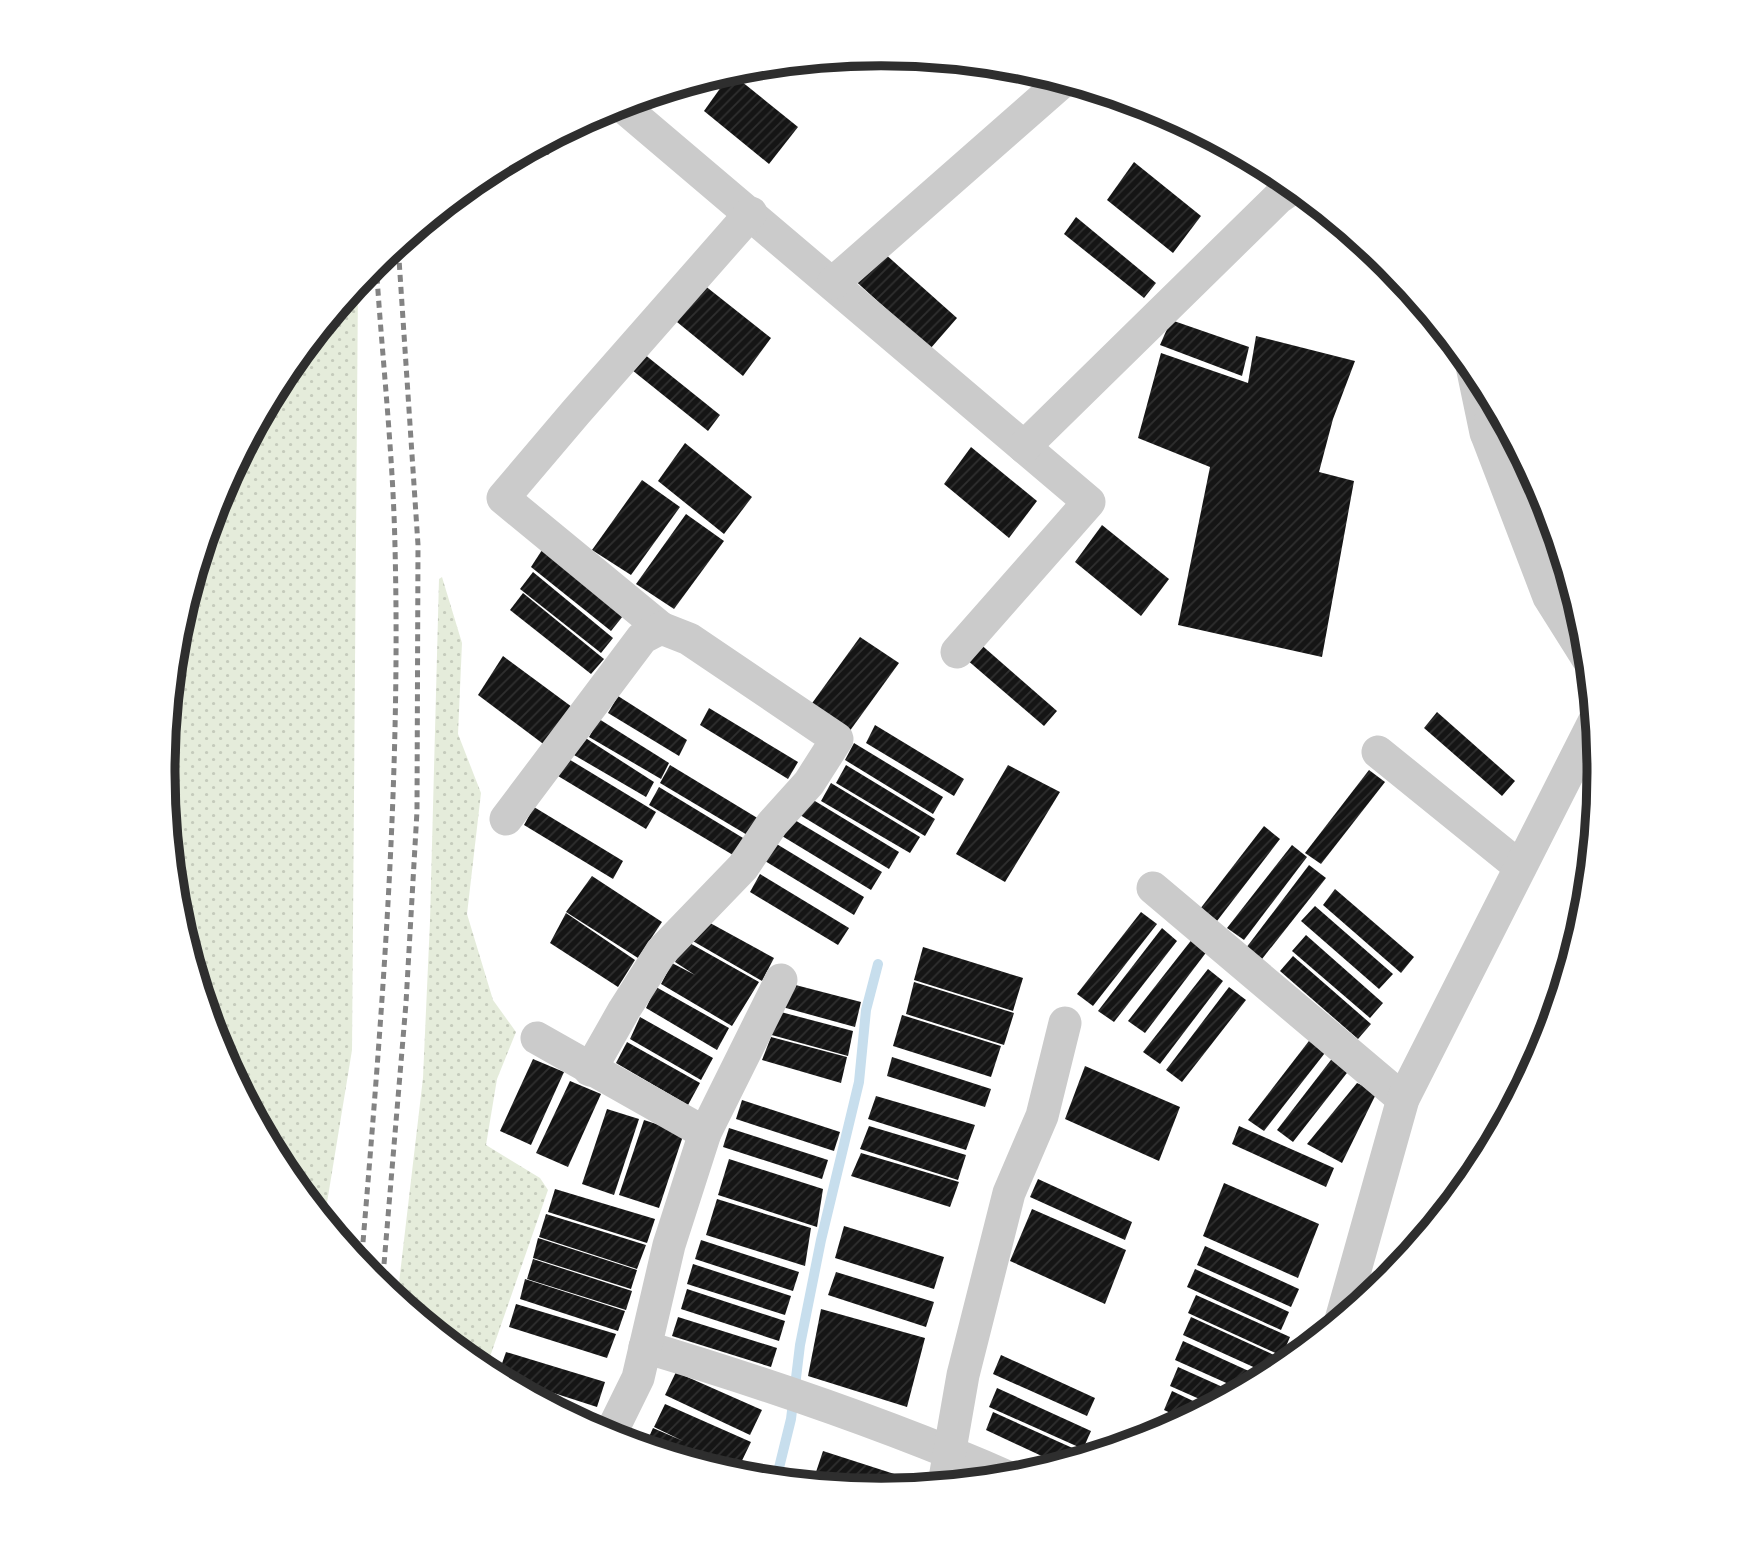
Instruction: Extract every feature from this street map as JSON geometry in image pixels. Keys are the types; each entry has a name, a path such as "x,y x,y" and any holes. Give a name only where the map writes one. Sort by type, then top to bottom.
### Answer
{"street":[{"path":"833,283 1054,89"},
{"path":"631,113 1089,502 957,652"},
{"path":"1024,447 1285,193"},
{"path":"590,1070 661,952 743,867 772,824 809,783 837,739 689,639 661,628 503,498 751,213"},
{"path":"1491,420 1549,597 1573,635"},
{"path":"506,819 642,638 661,628"},
{"path":"1346,1303 1403,1099 1586,739"},
{"path":"1378,752 1520,867"},
{"path":"1153,888 1403,1099"},
{"path":"614,1426 638,1378 670,1245 705,1133 780,980"},
{"path":"946,1475 963,1376 1009,1193 1042,1116 1065,1023"},
{"path":"537,1038 705,1133"},
{"path":"645,1348 776,1389 950,1452 990,1469"}],"green space":[{"path":"358,299 352,1050 326,1208 294,1165 270,1126 248,1085 212,999 199,955 181,865 175,772 181,680 199,590 212,546 248,460 270,419 321,343"},
{"path":"442,577 462,643 458,734 481,793 467,914 493,1000 516,1032 497,1079 486,1145 540,1178 548,1190 489,1360 451,1333 399,1287 423,1078 439,579"}],"building":[{"path":"740,81 798,127 769,164 704,111 722,85"},
{"path":"1134,162 1201,216 1173,253 1107,200"},
{"path":"1076,217 1156,283 1144,298 1064,234"},
{"path":"875,245 957,318 930,349 850,276"},
{"path":"704,285 771,338 743,376 677,322"},
{"path":"1171,320 1249,347 1242,376 1160,345"},
{"path":"1256,336 1355,361 1333,419 1319,472 1354,481 1322,657 1178,625 1210,467 1138,438 1161,353 1248,383"},
{"path":"639,350 720,415 708,431 627,366"},
{"path":"685,443 752,497 724,534 658,481"},
{"path":"971,447 1037,501 1009,538 944,484"},
{"path":"642,480 680,507 631,575 592,550"},
{"path":"686,514 724,541 674,609 636,584"},
{"path":"1102,525 1169,579 1141,616 1075,562"},
{"path":"542,550 623,616 611,631 531,567"},
{"path":"533,572 613,638 601,653 520,589"},
{"path":"523,593 604,659 591,674 510,610"},
{"path":"860,637 899,663 849,732 810,706"},
{"path":"978,642 1057,711 1044,726 966,659"},
{"path":"503,656 572,707 546,746 478,695"},
{"path":"618,696 687,740 679,756 608,713"},
{"path":"709,708 798,762 788,779 700,725"},
{"path":"1437,712 1515,781 1502,796 1424,728"},
{"path":"599,719 669,763 661,779 589,737"},
{"path":"875,725 964,779 954,796 866,743"},
{"path":"584,737 654,782 646,797 574,755"},
{"path":"854,743 943,797 933,814 845,760"},
{"path":"567,758 656,812 646,829 558,776"},
{"path":"670,765 759,819 749,836 660,783"},
{"path":"846,765 935,819 925,836 836,783"},
{"path":"1008,765 1060,792 1005,882 956,854"},
{"path":"1369,770 1385,782 1321,864 1305,853"},
{"path":"831,783 920,837 910,853 821,801"},
{"path":"659,787 748,841 738,858 649,805"},
{"path":"810,798 899,852 889,869 800,815"},
{"path":"534,807 623,861 613,879 524,825"},
{"path":"793,819 882,872 871,890 782,836"},
{"path":"1264,826 1280,839 1217,921 1200,909"},
{"path":"775,843 864,897 854,915 765,861"},
{"path":"1292,845 1307,857 1244,940 1227,928"},
{"path":"1309,865 1326,878 1262,959 1246,948"},
{"path":"760,874 849,928 838,945 750,892"},
{"path":"592,876 662,922 638,958 566,912"},
{"path":"1335,889 1414,957 1401,973 1323,905"},
{"path":"1315,906 1393,974 1379,989 1301,921"},
{"path":"1141,912 1157,924 1093,1006 1077,994"},
{"path":"566,913 635,960 618,987 550,943"},
{"path":"701,918 774,958 762,981 691,940"},
{"path":"1162,928 1177,941 1114,1022 1098,1011"},
{"path":"1306,935 1383,1003 1370,1018 1292,951"},
{"path":"1193,938 1208,950 1145,1033 1128,1021"},
{"path":"686,941 759,982 732,1026 661,984 672,963 695,975 675,962"},
{"path":"923,947 1023,978 1013,1011 914,980"},
{"path":"1293,956 1371,1024 1358,1039 1280,971"},
{"path":"1208,969 1223,981 1160,1064 1143,1052"},
{"path":"784,982 861,1002 855,1027 775,1005"},
{"path":"914,982 1014,1013 1004,1045 906,1014"},
{"path":"656,987 729,1028 717,1050 646,1008"},
{"path":"1229,987 1246,1000 1182,1082 1166,1070"},
{"path":"777,1011 853,1031 848,1056 768,1034"},
{"path":"902,1015 1001,1046 991,1077 893,1046"},
{"path":"640,1017 713,1058 701,1080 630,1039"},
{"path":"771,1037 847,1057 841,1083 762,1060"},
{"path":"1312,1037 1328,1049 1264,1131 1248,1120"},
{"path":"627,1042 700,1083 688,1105 616,1063"},
{"path":"1334,1056 1350,1069 1293,1142 1277,1130"},
{"path":"892,1057 991,1089 985,1107 887,1076"},
{"path":"533,1059 564,1072 531,1145 500,1131"},
{"path":"1085,1066 1180,1107 1159,1161 1065,1119"},
{"path":"570,1081 601,1094 568,1167 536,1153"},
{"path":"1357,1083 1377,1092 1342,1163 1307,1144"},
{"path":"876,1096 975,1125 966,1150 868,1119"},
{"path":"742,1100 840,1132 834,1151 736,1119"},
{"path":"607,1109 639,1119 614,1195 582,1184"},
{"path":"644,1120 684,1133 659,1208 619,1195"},
{"path":"869,1126 966,1155 958,1180 860,1149"},
{"path":"1239,1126 1334,1168 1326,1187 1232,1144"},
{"path":"729,1128 828,1160 822,1179 723,1147"},
{"path":"861,1153 959,1182 950,1207 851,1176"},
{"path":"729,1159 823,1189 817,1227 718,1195"},
{"path":"1038,1179 1132,1222 1125,1240 1030,1197"},
{"path":"1224,1183 1319,1224 1298,1278 1203,1236"},
{"path":"555,1189 655,1219 647,1243 548,1212"},
{"path":"717,1199 811,1228 805,1266 706,1235"},
{"path":"1032,1209 1126,1250 1105,1304 1010,1261"},
{"path":"546,1214 646,1245 637,1269 539,1237"},
{"path":"844,1226 944,1257 934,1289 835,1258"},
{"path":"538,1238 637,1270 631,1289 533,1258"},
{"path":"701,1240 799,1272 793,1291 695,1259"},
{"path":"1205,1246 1299,1289 1291,1307 1197,1265"},
{"path":"533,1259 632,1291 626,1310 527,1279"},
{"path":"693,1264 791,1296 785,1315 687,1284"},
{"path":"1195,1269 1289,1312 1281,1330 1187,1287"},
{"path":"836,1272 934,1302 926,1327 828,1295"},
{"path":"525,1279 625,1311 618,1331 520,1299"},
{"path":"687,1289 785,1321 779,1341 681,1309"},
{"path":"1196,1295 1290,1337 1280,1355 1188,1313"},
{"path":"516,1304 616,1334 607,1358 509,1327"},
{"path":"821,1309 925,1338 907,1407 808,1376"},
{"path":"678,1317 777,1348 771,1367 672,1336"},
{"path":"1191,1317 1278,1357 1258,1369 1183,1335"},
{"path":"1183,1341 1252,1373 1232,1385 1175,1360"},
{"path":"506,1352 605,1382 597,1407 531,1386 501,1367"},
{"path":"1001,1355 1095,1398 1087,1416 993,1374"},
{"path":"1178,1367 1226,1388 1203,1401 1170,1386"},
{"path":"676,1372 762,1410 750,1435 665,1395"},
{"path":"997,1388 1091,1431 1082,1449 989,1407"},
{"path":"1172,1391 1198,1403 1174,1415 1164,1410"},
{"path":"561,1402 584,1409 583,1412"},
{"path":"665,1404 751,1442 740,1464 648,1439 653,1428 683,1441 654,1427"},
{"path":"993,1412 1077,1450 1047,1458 986,1430"},
{"path":"823,1451 905,1477 835,1477 815,1475"}],"waterway":[{"path":"778,1470 791,1419 800,1345 821,1240 859,1082 866,1010 878,964"}],"railway":[{"path":"383,1273 406,1003 417,811 418,545 399,258"},
{"path":"362,1251 388,907 395,727 394,511 377,278"}]}
